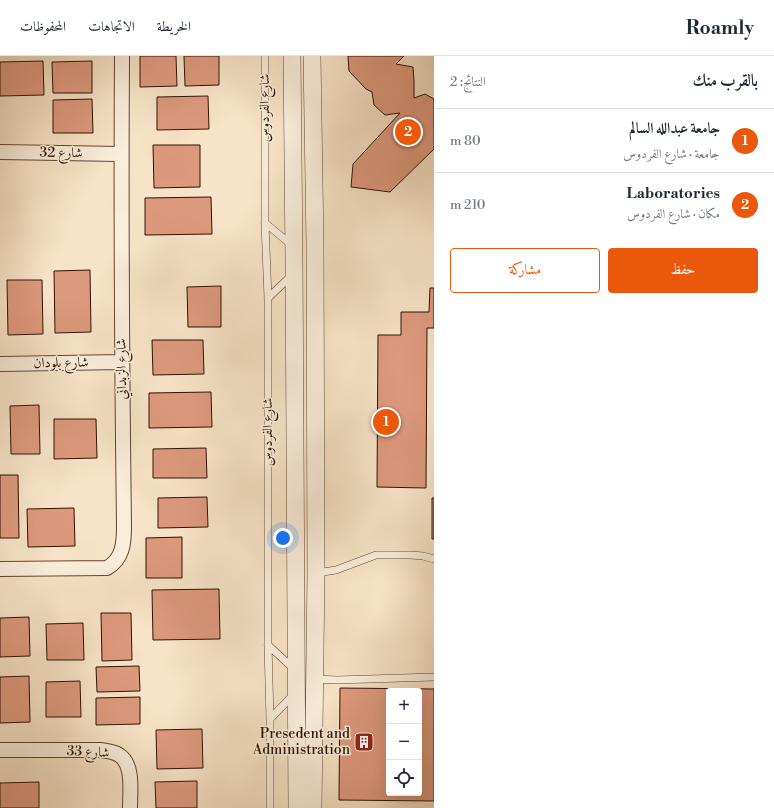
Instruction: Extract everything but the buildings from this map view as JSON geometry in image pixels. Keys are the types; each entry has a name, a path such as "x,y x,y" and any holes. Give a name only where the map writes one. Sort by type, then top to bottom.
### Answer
{"street":[{"name":"شارع الزبداني","path":"0,569 107,568 114,563 120,555 124,526 121,154 122,56"},
{"name":"شارع الفردوس","path":"292,56 297,808"},
{"path":"312,56 315,244 316,572 314,808"},
{"name":"شارع 32","path":"0,152 121,154"},
{"name":"شارع بلودان","path":"0,364 122,362"},
{"name":"شارع 33","path":"0,750 100,750 118,754 123,758 129,768 130,808"}],"lane":[{"name":"شارع الفردوس","path":"265,56 268,298 268,645 270,808"},
{"path":"266,223 294,247"},
{"path":"268,298 294,274"},
{"path":"316,572 336,570 376,555 411,555 424,556 434,559"},
{"path":"268,645 297,671"},
{"path":"314,679 337,680 434,677"},
{"path":"270,719 297,691"}],"place":[{"name":"Laboratories","path":"408,132"},
{"name":"جامعة عبدالله السالم","path":"386,422"},
{"name":"Presedent and Administration","path":"364,742"}]}
